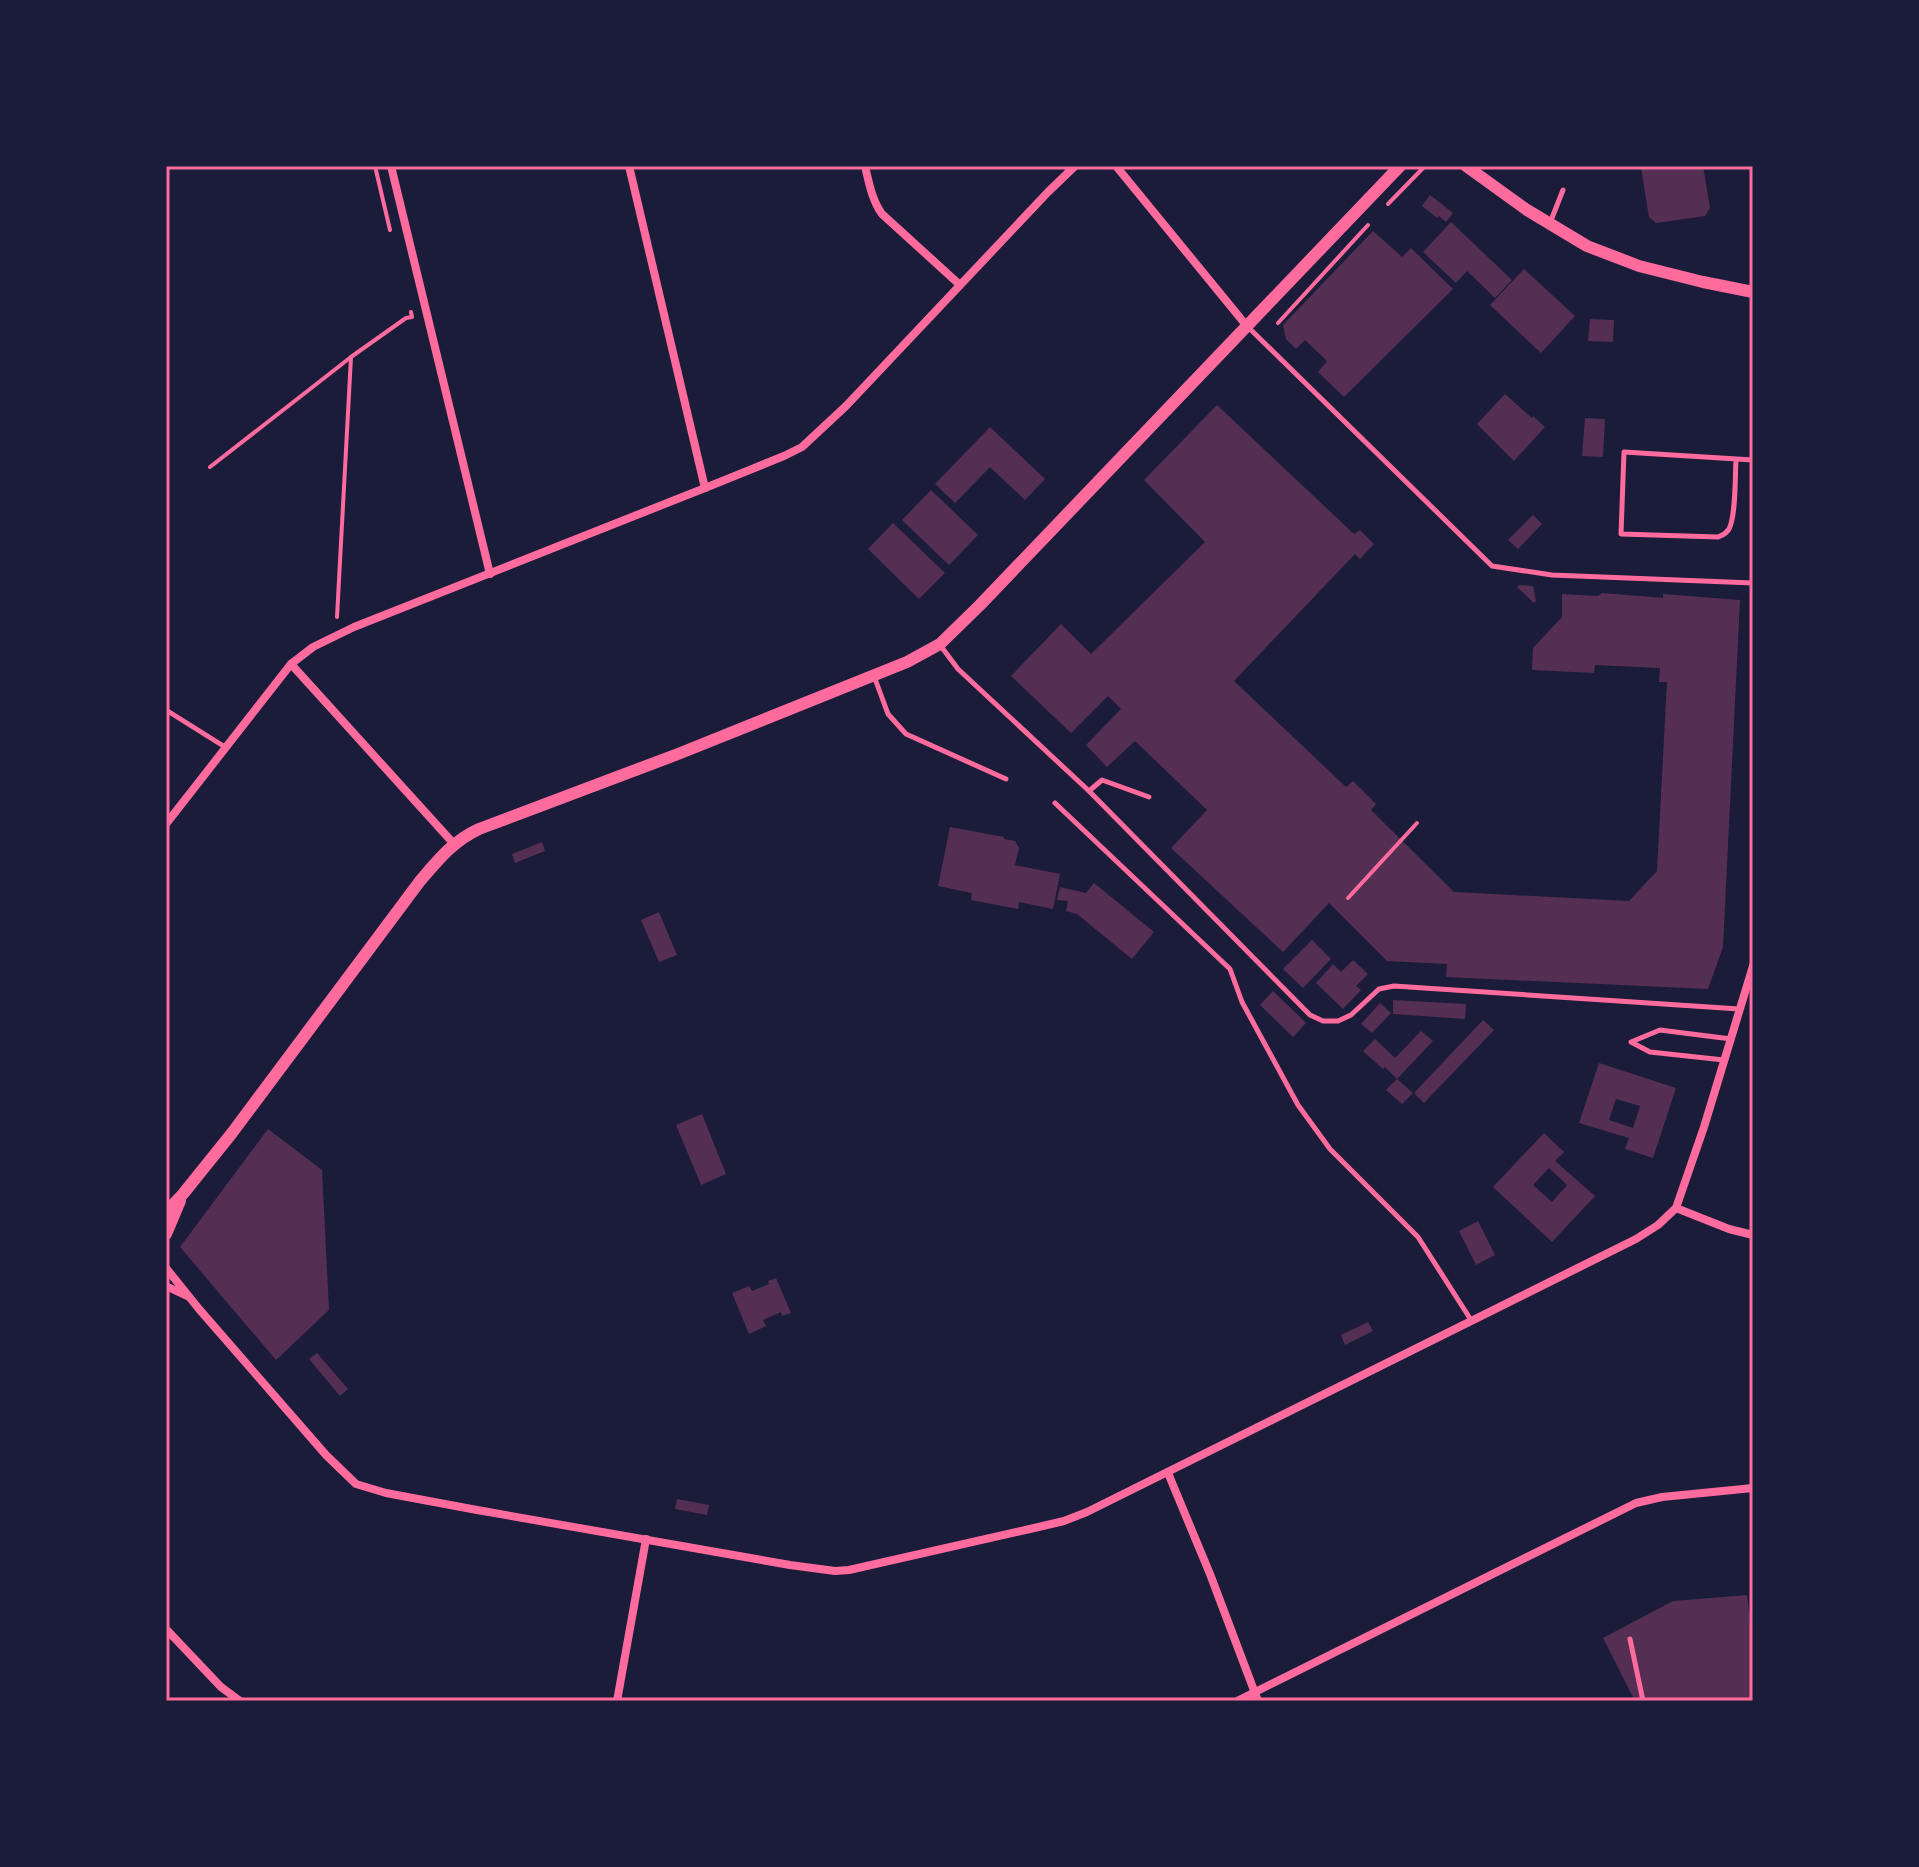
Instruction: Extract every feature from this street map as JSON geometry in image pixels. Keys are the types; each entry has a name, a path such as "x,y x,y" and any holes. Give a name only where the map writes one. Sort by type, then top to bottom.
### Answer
{"street":[{"path":"391,166 490,574"},
{"path":"629,166 705,488"},
{"path":"865,166 872,195 882,214 960,285"},
{"path":"166,824 291,664 313,647 354,627 802,447 846,406 1075,166"},
{"path":"1116,166 1246,325"},
{"path":"166,1212 183,1194 420,881 454,844 479,829 678,754 920,656 940,644 1400,166"},
{"path":"1466,166 1587,246 1639,266 1753,292"},
{"path":"291,664 454,844"},
{"path":"166,1268 326,1455 356,1484 401,1496 790,1565 849,1570 1064,1521 1087,1512 1636,1239 1658,1225 1676,1208 1753,966"},
{"path":"166,1234 183,1194"},
{"path":"1676,1208 1753,1235"},
{"path":"166,1286 191,1298"},
{"path":"1168,1473 1256,1697"},
{"path":"1237,1701 1256,1697 1636,1503 1662,1497 1753,1488"},
{"path":"617,1701 646,1539"},
{"path":"166,1629 221,1687 240,1701"}],"lane":[{"path":"1550,224 1563,190"},
{"path":"1246,325 1492,566 1552,575 1753,583"},
{"path":"1736,459 1732,517 1730,527 1724,534 1718,537 1621,534 1624,452 1753,460"},
{"path":"940,644 958,669 1089,791 1310,1015 1323,1021 1338,1021 1351,1015 1379,989 1394,986 1740,1009"},
{"path":"874,675 888,714 906,734 1006,779"},
{"path":"166,710 225,747"},
{"path":"1089,791 1102,780 1149,797"},
{"path":"1055,803 1230,969 1242,1002 1298,1105 1330,1149 1418,1237 1472,1321"},
{"path":"1724,1060 1650,1052 1631,1042 1660,1030 1731,1039"},
{"path":"1630,1639 1643,1701"}],"path":[{"path":"375,166 393,241"},
{"path":"1380,212 1425,166"},
{"path":"1278,323 1370,223"},
{"path":"210,467 351,357 406,318 412,317 408,301"},
{"path":"337,617 351,357"},
{"path":"1348,898 1417,823"}],"building":[{"path":"1643,166 1703,166 1710,208 1705,216 1656,223 1649,217"},
{"path":"1430,195 1453,213 1446,222 1422,206"},
{"path":"1451,222 1512,280 1495,298 1467,271 1456,283 1423,252"},
{"path":"1373,231 1402,257 1411,248 1453,289 1344,397 1318,372 1327,361 1305,340 1296,349 1286,339 1283,325"},
{"path":"1524,269 1575,316 1541,353 1490,305"},
{"path":"1590,319 1614,320 1613,342 1588,341"},
{"path":"1505,394 1545,427 1514,461 1477,424"},
{"path":"1217,405 1354,534 1360,530 1374,544 1360,559 1355,554 1234,681 1346,787 1353,781 1376,804 1371,810 1454,892 1629,901 1657,871 1667,682 1659,682 1660,668 1595,665 1594,673 1532,670 1533,648 1562,617 1562,594 1598,596 1602,593 1663,598 1663,594 1740,600 1723,947 1708,989 1446,977 1447,964 1387,961 1329,903 1283,952 1171,848 1207,810 1135,741 1107,767 1086,745 1121,709 1108,696 1071,733 1011,676 1061,624 1091,654 1205,542 1144,480"},
{"path":"1585,418 1605,419 1603,457 1582,456"},
{"path":"990,427 1045,479 1025,500 990,467 955,503 935,484"},
{"path":"931,490 978,535 949,565 902,520"},
{"path":"1533,515 1542,524 1518,549 1508,540"},
{"path":"893,523 945,573 919,599 868,549"},
{"path":"1533,586 1534,603 1517,587"},
{"path":"950,827 1015,841 1019,848 1015,865 1060,874 1053,909 1019,902 1018,909 971,900 972,893 938,886"},
{"path":"542,842 545,851 515,863 512,854"},
{"path":"1094,883 1154,932 1132,959 1077,914 1066,911 1068,901 1057,900 1060,887 1086,893"},
{"path":"659,912 677,955 659,962 641,920"},
{"path":"1312,940 1331,959 1303,988 1283,969"},
{"path":"1353,960 1368,974 1356,986 1361,990 1343,1009 1316,983 1333,964 1341,972"},
{"path":"1273,991 1306,1023 1293,1037 1260,1005"},
{"path":"1393,1000 1466,1004 1465,1019 1393,1014"},
{"path":"1380,1003 1391,1013 1372,1033 1361,1024"},
{"path":"1483,1020 1494,1030 1424,1103 1414,1093"},
{"path":"1421,1031 1433,1041 1397,1079 1363,1051 1375,1039 1395,1058"},
{"path":"1599,1063 1676,1088 1653,1158 1625,1149 1629,1138 1579,1123","holes":["1616,1099 1640,1106 1633,1128 1609,1120"]},
{"path":"1397,1079 1413,1093 1402,1104 1386,1090"},
{"path":"702,1114 726,1174 701,1185 676,1125"},
{"path":"268,1129 322,1170 329,1310 276,1360 180,1247"},
{"path":"1544,1133 1564,1152 1555,1161 1595,1196 1552,1242 1493,1187","holes":["1549,1168 1567,1185 1552,1202 1533,1185"]},
{"path":"1478,1221 1495,1255 1476,1265 1459,1231"},
{"path":"776,1278 791,1313 782,1316 781,1312 763,1320 766,1326 749,1334 732,1293 749,1286 752,1291"},
{"path":"1368,1322 1373,1331 1345,1345 1341,1335"},
{"path":"317,1353 348,1389 340,1396 309,1359"},
{"path":"677,1499 709,1505 707,1515 675,1509"},
{"path":"1747,1595 1753,1645 1753,1701 1635,1701 1603,1638 1673,1601"}]}
